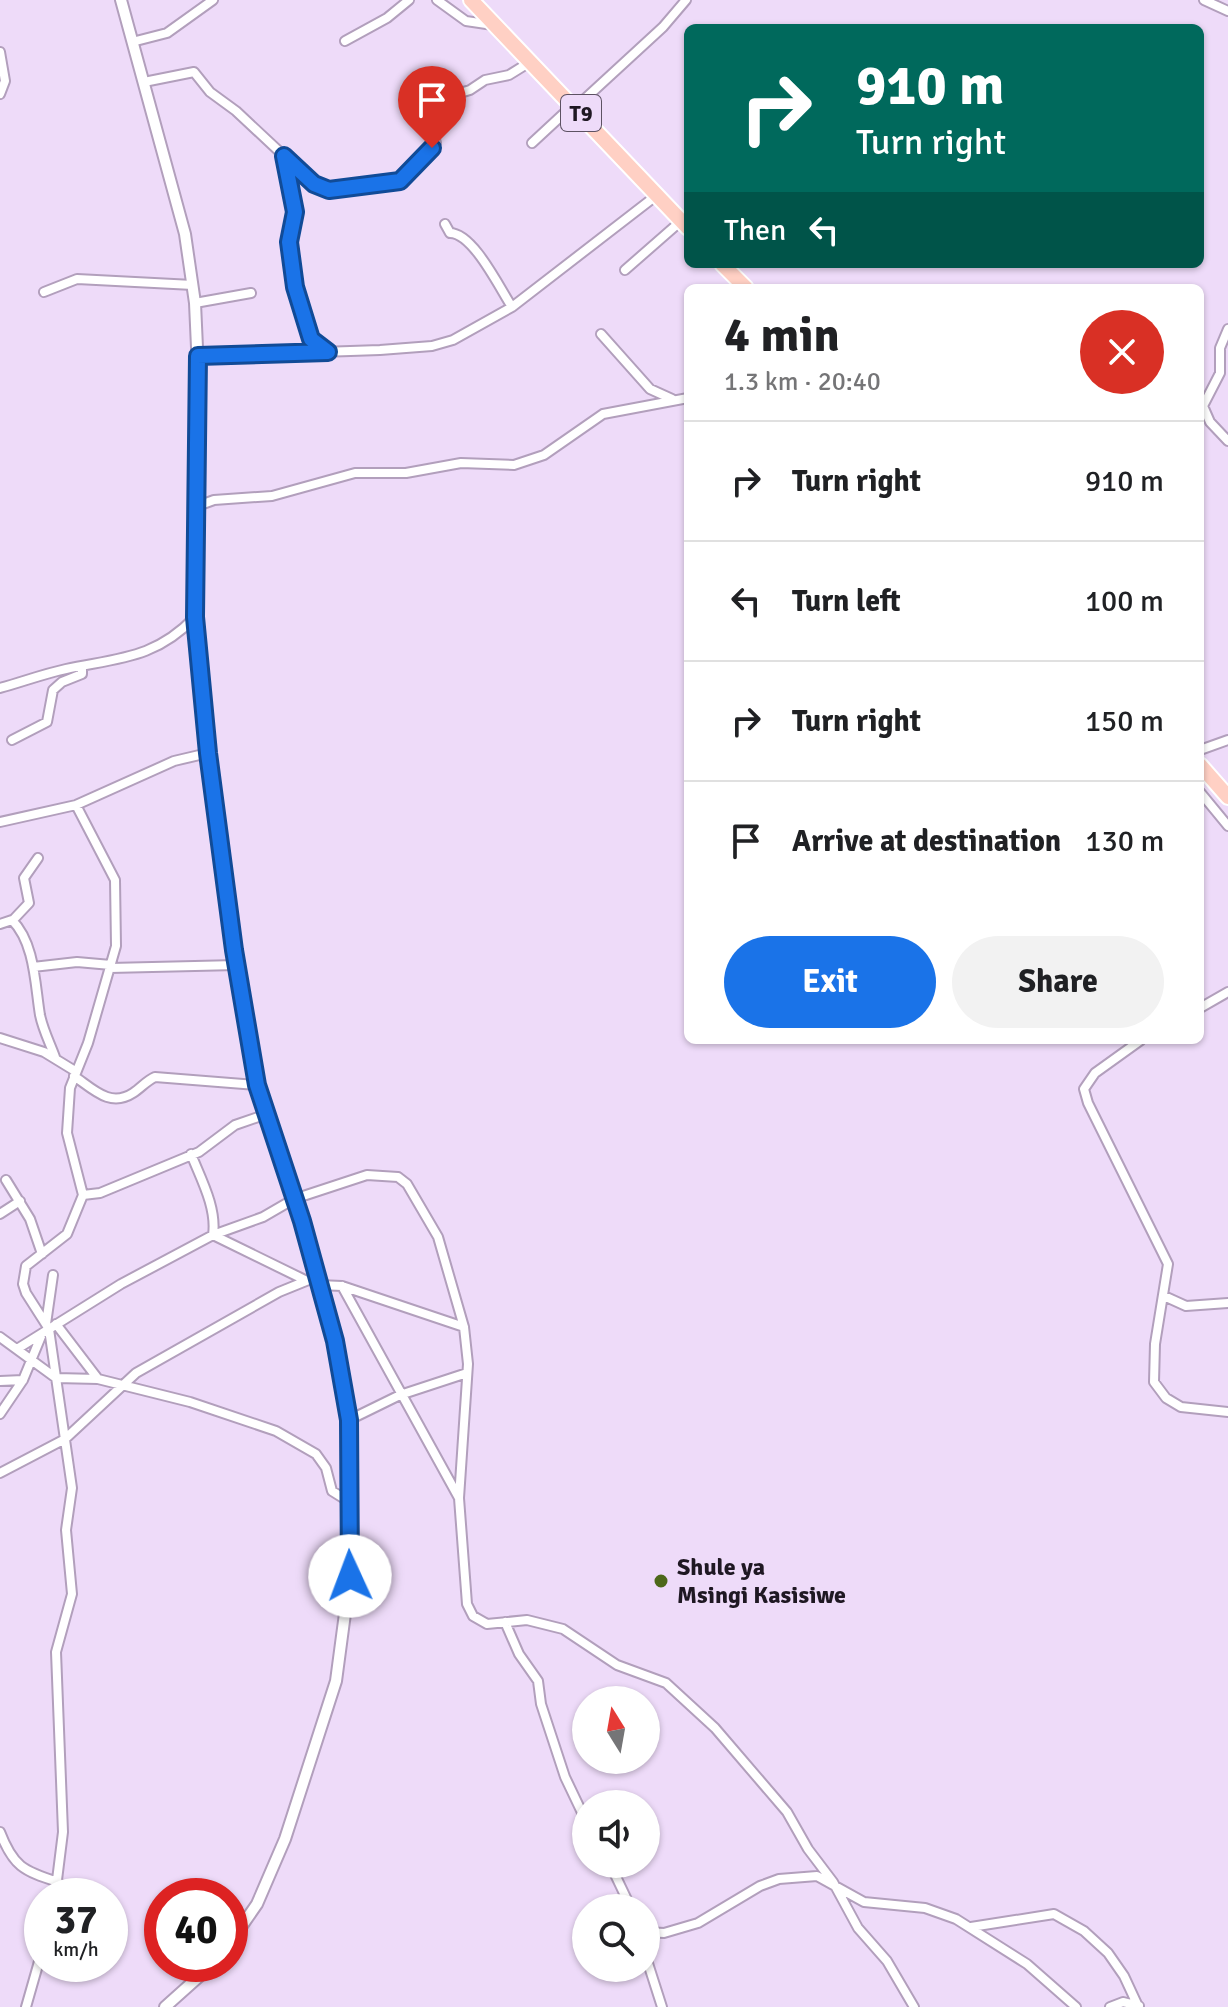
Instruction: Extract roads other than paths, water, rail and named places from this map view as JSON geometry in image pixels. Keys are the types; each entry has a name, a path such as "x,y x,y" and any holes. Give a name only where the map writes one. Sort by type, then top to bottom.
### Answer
{"highway":[{"name":"T9","path":"476,2 684,224"},
{"path":"726,268 742,284"},
{"path":"1204,770 1228,797"}],"street":[{"path":"121,0 185,234 193,285 198,356 195,617 208,753 237,965 264,1115 294,1199 314,1280 335,1341 349,1420 350,1576 336,1681 285,1839 257,1904 248,1917"},
{"path":"132,42 167,33 213,0"},
{"path":"345,41 387,18 409,0"},
{"path":"437,0 466,21 496,25"},
{"path":"532,143 663,27 686,0"},
{"path":"1204,0 1228,11"},
{"path":"0,52 5,81 0,94"},
{"path":"144,82 194,72 210,92 323,189 400,181 436,143 428,115 433,101 470,90 490,78 509,75 531,61"},
{"path":"284,156 295,212 289,242 295,287 311,339 328,352"},
{"path":"198,356 432,346 472,331 512,307 657,195"},
{"path":"445,224 448,232 465,236 474,246 512,307"},
{"path":"625,270 684,224"},
{"path":"44,292 77,279 193,285"},
{"path":"195,303 251,293"},
{"path":"1204,404 1220,373 1220,348 1228,329"},
{"path":"601,334 650,389 677,400"},
{"path":"194,508 214,500 272,496 355,473 406,473 461,463 514,465 544,455 603,414 684,399"},
{"path":"1204,408 1215,429 1228,441"},
{"path":"0,688 146,653 176,634 195,617"},
{"path":"12,740 43,726 49,717 53,690 62,682 82,674 82,666"},
{"path":"1204,749 1226,744"},
{"path":"0,822 76,805 174,761 208,753"},
{"path":"1204,797 1228,826"},
{"path":"76,805 116,885 116,946 75,1074 67,1133 83,1195 67,1234 26,1266 23,1284 48,1328 98,1379"},
{"path":"0,924 13,920 29,903 24,878 38,858"},
{"path":"13,920 33,967 44,1029 55,1057"},
{"path":"33,967 77,962 110,966 237,965"},
{"path":"1204,1006 1228,992"},
{"path":"0,1038 55,1057 101,1095 115,1100 131,1095 155,1077 257,1085"},
{"path":"1135,1044 1095,1073 1084,1089 1088,1103 1168,1264 1155,1344 1154,1382 1166,1398 1181,1407 1228,1412"},
{"path":"83,1195 100,1193 209,1147 235,1125 264,1115"},
{"path":"191,1154 210,1202 215,1222 213,1235"},
{"path":"17,1349 48,1328 213,1235 263,1217 294,1199 367,1175 398,1177 407,1184 438,1237 464,1327 467,1373 459,1498 460,1544 470,1612 487,1624 527,1620 563,1629 617,1665 666,1683 715,1728 775,1797 833,1882 858,1928 887,1961 914,2007"},
{"path":"6,1180 32,1222 42,1254"},
{"path":"0,1214 20,1201"},
{"path":"213,1235 314,1280 342,1286 464,1327"},
{"path":"53,1275 48,1328 72,1488 66,1530 73,1579 56,1652 63,1832 58,1878"},
{"path":"0,1473 65,1439 122,1383 314,1280"},
{"path":"342,1286 459,1498"},
{"path":"1164,1296 1186,1306 1228,1303"},
{"path":"0,1414 23,1380 48,1328"},
{"path":"0,1337 56,1378 122,1383 221,1411 286,1436 316,1454 326,1468 334,1494 348,1501"},
{"path":"349,1420 400,1395 467,1373"},
{"path":"0,1381 23,1380"},
{"path":"505,1622 519,1654 538,1681 541,1704 572,1792"},
{"path":"0,1832 4,1851 23,1869 47,1878"},
{"path":"660,1933 689,1926 720,1912 760,1886 779,1879 817,1876 833,1882 864,1902 925,1908 971,1927 1027,1964 1076,2007"},
{"path":"971,1927 1054,1914 1093,1938 1108,1953 1138,2005"},
{"path":"26,2007 33,1982"},
{"path":"165,2007 193,1982"},
{"path":"654,1982 662,2007"},
{"path":"1110,2007 1123,2002 1138,2005"}],"place":[{"name":"Shule ya Msingi Kasisiwe","path":"661,1581"}]}
